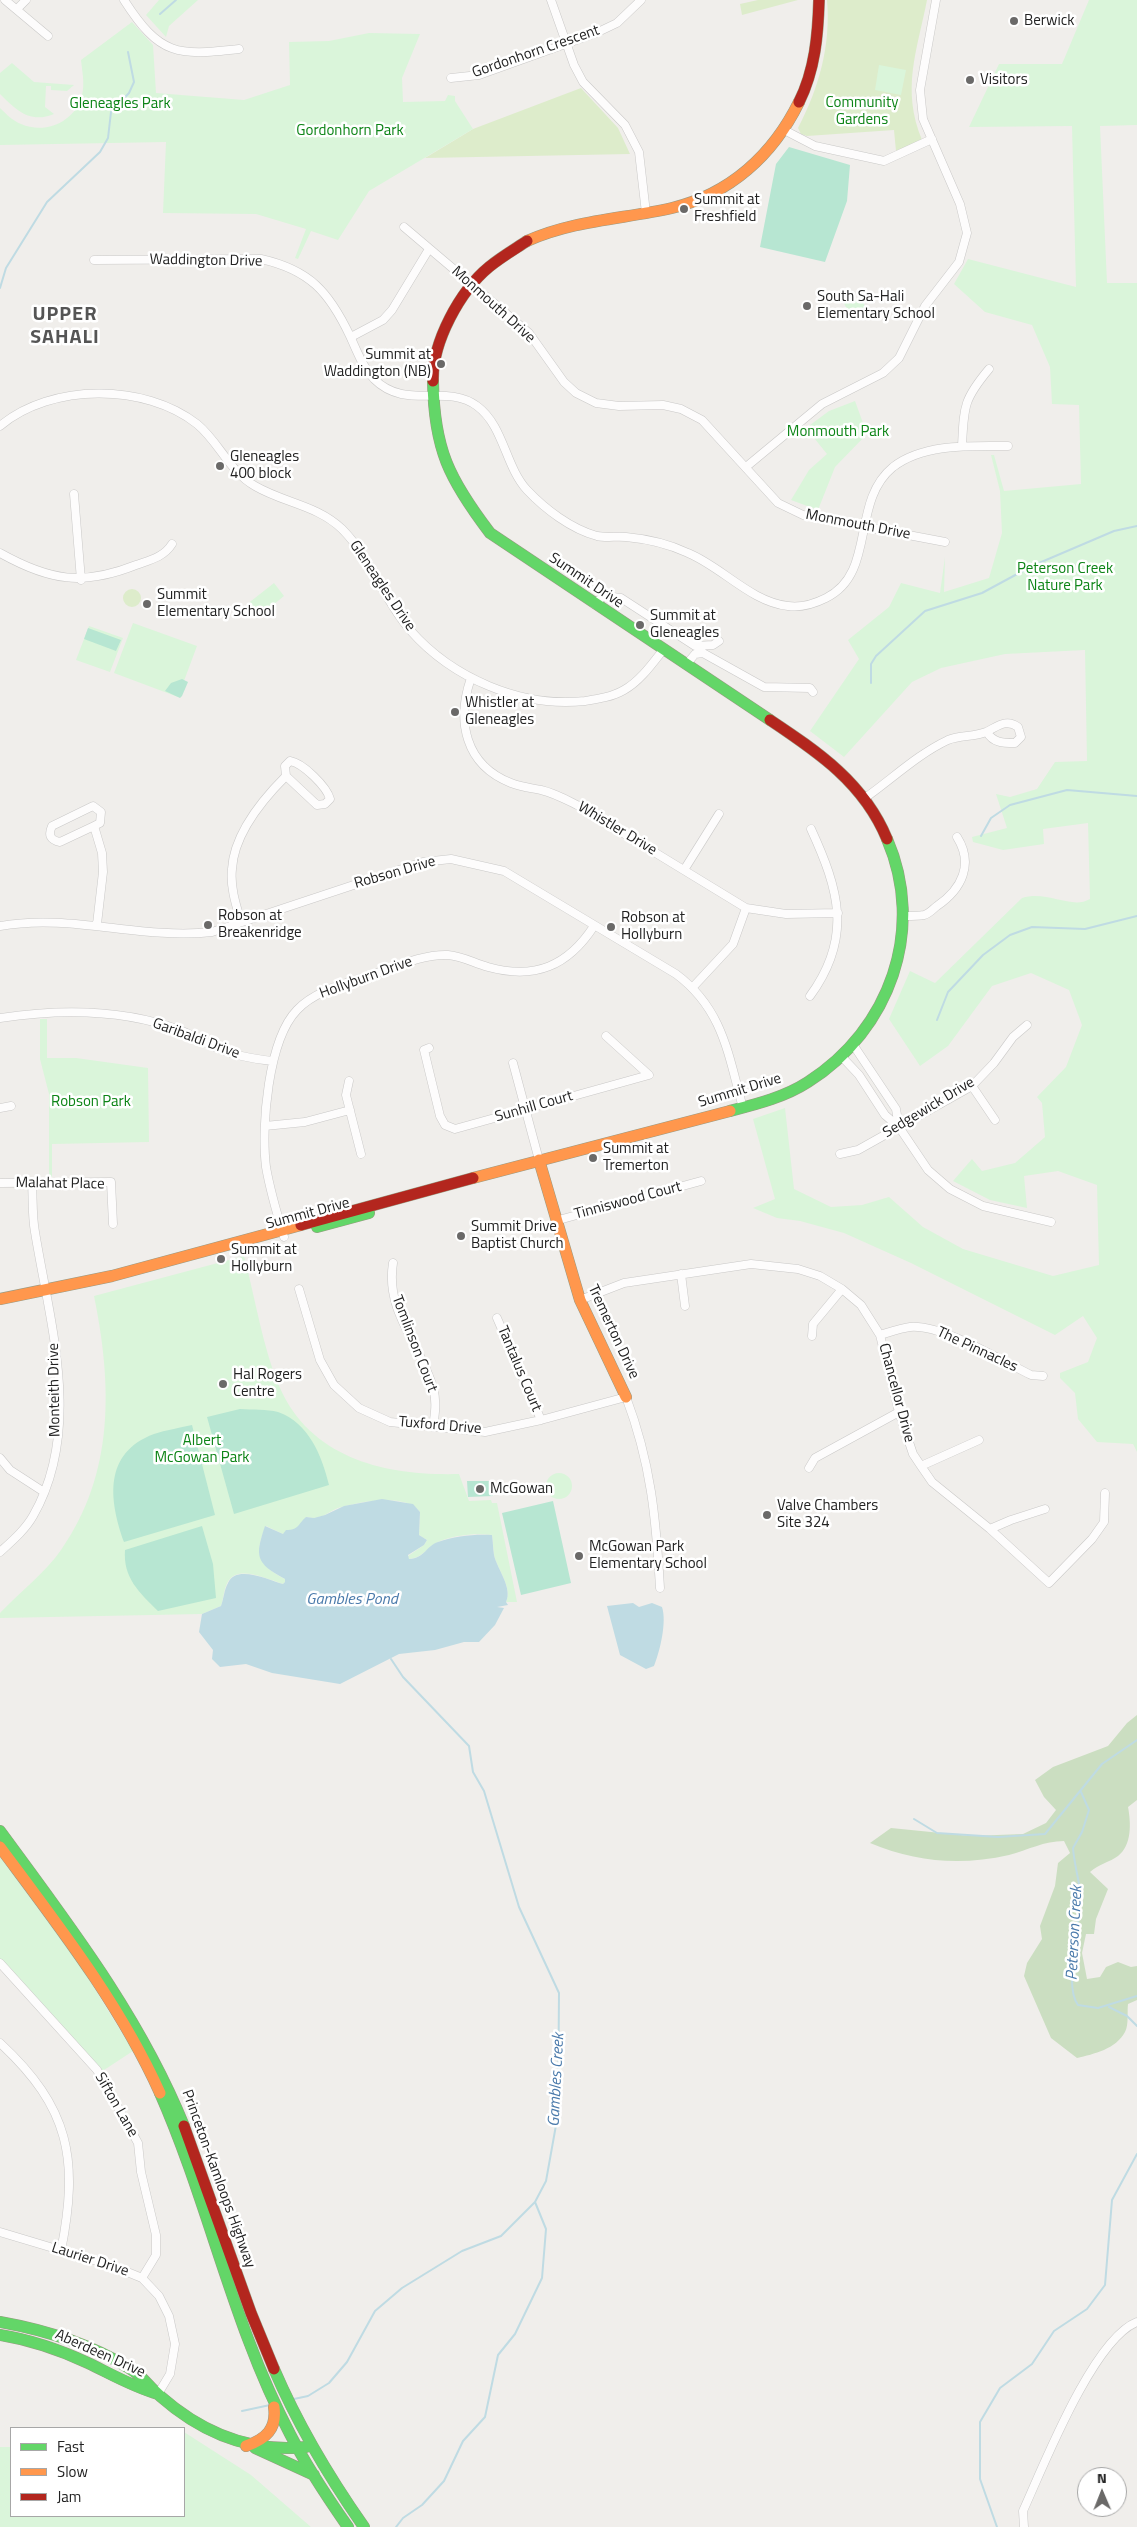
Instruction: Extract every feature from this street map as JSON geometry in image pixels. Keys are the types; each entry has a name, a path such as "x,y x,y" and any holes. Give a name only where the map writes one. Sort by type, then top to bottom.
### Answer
{"main road":[{"name":"Summit Drive","path":"0,1306 283,1233 540,1163 603,1143 621,1141 771,1100 794,1090 826,1071 843,1058 872,1022 885,996 901,951 905,916 896,857 880,819 866,798 847,776 814,749 504,544 478,520 460,496 446,470 436,442 430,397 436,356 455,308 471,284 505,253 548,231 563,226 646,213 692,202 726,185 764,154 786,131 811,74 819,38 819,0"},
{"name":"Tremerton Drive","path":"540,1163 555,1220 580,1300 626,1397"},
{"name":"Summit Drive","path":"0,1299 47,1293"},
{"name":"Princeton-Kamloops Highway","path":"0,1831 109,1980 155,2059 197,2159 239,2281 286,2398 312,2446 364,2527"},
{"name":"Princeton-Kamloops Highway","path":"0,1847 101,1985 146,2063 173,2122 247,2336 271,2395 298,2448 348,2527"},
{"name":"Aberdeen Drive","path":"0,2322 27,2326 53,2334 104,2355 146,2379 158,2394 208,2429 251,2447 298,2448 312,2446"},
{"name":"Aberdeen Drive","path":"0,2335 19,2338 62,2351 142,2390 158,2394"},
{"path":"251,2447 272,2432 276,2416 271,2395"},
{"path":"251,2447 314,2475"}],"street":[{"path":"4,0 48,36"},
{"path":"17,9 26,0"},
{"path":"124,0 156,39 177,51 194,54 239,49"},
{"path":"551,0 566,44 583,82 614,112 639,152 646,213"},
{"name":"Gordonhorn Crescent","path":"451,78 479,75 566,44 617,23 641,0"},
{"path":"746,467 822,404 883,373 898,358 925,306 960,262 967,233 960,204 923,119 920,90 936,0"},
{"path":"786,131 815,146 884,161 932,139"},
{"name":"Monmouth Drive","path":"404,227 528,333 564,382 576,393 596,403 619,406 663,405 681,409 702,420 778,503 803,515 945,542"},
{"path":"351,337 383,320 392,310 429,249"},
{"name":"Waddington Drive","path":"94,260 261,259 282,264 303,274 333,302 362,362 374,379 389,391 405,396 450,397 478,407 489,419 502,440 510,463 526,489 569,525 598,536 628,537 665,543 691,554 762,597 787,606 808,606 833,595 845,585 854,572 869,501 881,479 894,466 915,454 962,446 1008,446"},
{"path":"962,446 964,410 971,391 989,369"},
{"name":"Gleneagles Drive","path":"0,426 10,418 40,402 70,396 113,394 142,397 170,407 199,425 235,471 256,487 314,510 339,527 362,553 388,600 411,631 438,656 471,678 500,690 540,700 570,703 601,699 624,690 647,671 663,650"},
{"path":"74,494 81,580"},
{"path":"0,553 28,568 52,577 81,580 114,574 148,561 168,551 172,544"},
{"path":"594,604 604,596 621,598 695,646 713,645 719,642"},
{"path":"686,665 695,654 703,653 764,687 810,688 813,692"},
{"name":"Whistler Drive","path":"471,678 463,709 464,724 469,743 478,759 488,769 512,784 559,796 577,805 746,908 786,914 838,913"},
{"path":"866,798 939,745 956,737 987,732"},
{"path":"242,922 232,884 235,851 256,812 286,776 285,766 290,761 298,763 328,792 330,799 325,804 317,805 286,776"},
{"path":"93,806 101,812 102,817 100,823 94,826 60,842 54,841 50,837 52,826 93,806"},
{"path":"684,870 719,814"},
{"path":"94,826 102,852 103,872 97,924"},
{"path":"810,996 821,982 831,955 836,940 838,913 836,892 830,870 811,829"},
{"path":"905,916 926,915 952,896 962,878 966,860 964,848 957,837"},
{"name":"Robson Drive","path":"0,926 52,921 97,924 183,935 212,932 423,862 451,859 504,871 693,987 717,1021 743,1108"},
{"path":"693,987 733,944 746,908"},
{"name":"Hollyburn Drive","path":"283,1233 266,1166 265,1126 273,1061 279,1038 297,1010 333,988 424,957 448,955 505,971 535,971 564,960 583,943 594,926"},
{"name":"Garibaldi Drive","path":"0,1018 36,1013 85,1012 142,1020 182,1031 218,1049 247,1058 273,1061"},
{"name":"Sedgewick Drive","path":"840,1154 858,1150 972,1086 994,1063 1012,1036 1027,1025"},
{"name":"Sunhill Court","path":"429,1048 424,1050 440,1116 446,1125 455,1129 648,1075 606,1036"},
{"path":"854,1046 896,1109 899,1117 899,1127"},
{"path":"843,1058 859,1075 885,1115 899,1127 928,1170 950,1189 983,1206 1051,1222"},
{"name":"Tremerton Drive","path":"513,1063 540,1163"},
{"path":"349,1081 346,1095 361,1154"},
{"path":"972,1086 994,1120"},
{"path":"0,1108 11,1106"},
{"path":"265,1126 305,1122 350,1110"},
{"name":"Tinniswood Court","path":"555,1220 701,1181"},
{"name":"Malahat Place","path":"0,1183 111,1182 113,1224"},
{"name":"Monteith Drive","path":"0,1552 19,1534 33,1516 44,1492 53,1468 58,1423 58,1354 35,1231 32,1183"},
{"name":"Tomlinson Court","path":"393,1263 390,1279 397,1308 434,1390 433,1427"},
{"name":"Chancellor Drive","path":"580,1300 624,1283 751,1264 775,1265 820,1276 842,1289 861,1305 880,1335 899,1412 913,1454 932,1482 990,1529 1049,1583 1092,1539 1104,1522 1105,1494"},
{"path":"680,1274 686,1306"},
{"name":"Tuxford Drive","path":"299,1289 320,1360 334,1385 359,1408 390,1422 485,1432 541,1420 626,1397"},
{"path":"812,1336 813,1324 842,1289"},
{"name":"Tantalus Court","path":"497,1318 541,1420"},
{"name":"The Pinnacles","path":"880,1335 911,1326 932,1329 951,1336 1031,1375 1043,1376"},
{"name":"Tremerton Drive","path":"626,1397 640,1436 648,1468 657,1529 660,1588"},
{"path":"809,1468 815,1458 899,1412"},
{"path":"921,1466 979,1440"},
{"path":"0,1458 10,1470 44,1492"},
{"path":"990,1529 1045,1509"},
{"name":"Sifton Lane","path":"0,1963 97,2070 138,2144 141,2172 156,2235 156,2255 142,2278"},
{"path":"0,2043 26,2069 43,2091 54,2110 64,2139 70,2191 61,2251"},
{"name":"Laurier Drive","path":"0,2232 125,2269 142,2278 159,2296 169,2316 175,2344 170,2374 158,2394"},
{"path":"1024,2527 1023,2511 1074,2400 1095,2364 1114,2338 1137,2322"}],"green space":[{"path":"159,0 198,0 169,26 166,37 146,15"},
{"path":"758,0 798,0 742,15 740,4"},
{"name":"Community Gardens","path":"827,0 927,0 915,53 912,87 916,121 922,140 896,151 894,130 807,136 801,134 798,128 812,97 822,66 827,33"},
{"name":"Peterson Creek Nature Park","path":"1089,0 1137,0 1137,125 1100,126 1107,283 1137,283 1137,1452 1133,1444 1097,1442 1078,1419 1075,1393 1060,1378 1060,1373 1088,1362 1097,1338 1083,1316 1055,1335 911,1263 844,1233 800,1221 777,1218 753,1208 775,1199 753,1119 785,1108 794,1189 831,1207 862,1205 889,1197 923,1227 963,1249 1053,1276 1099,1265 1097,1185 1058,1171 1024,1176 1027,1208 990,1200 953,1181 972,1159 982,1171 1015,1163 1045,1137 1042,1103 1037,1097 1066,1067 1082,1025 1069,990 1031,973 992,986 948,1046 920,1066 889,1019 910,971 935,983 1022,898 1041,896 1075,902 1083,902 1090,899 1088,823 1043,829 1044,844 1003,850 973,842 972,837 1007,828 996,794 1010,797 1037,789 1055,762 1087,761 1085,650 1005,654 941,668 912,682 844,757 810,731 859,659 848,640 889,607 901,583 940,593 945,557 944,592 989,578 1002,533 1000,491 991,455 994,455 1004,491 1081,484 1079,405 1052,404 1050,367 1032,325 985,312 954,284 968,259 1076,287 1072,126 969,127 999,64 1062,64"},
{"name":"Gordonhorn Park","path":"132,22 153,45 156,93 244,100 290,85 289,42 329,41 369,33 420,34 402,78 403,102 445,101 448,95 455,96 455,101 473,129 369,191 338,240 311,231 298,259 295,258 306,229 256,214 163,213 166,142 0,145 0,108 15,121 31,127 50,127 67,119 79,104 83,91 81,60"},
{"name":"Gleneagles Park","path":"12,63 34,82 74,85 67,91 51,90 51,86 46,86 45,107 54,114 38,117 24,114 0,94 0,73"},
{"path":"879,65 906,70 901,95 875,90"},
{"path":"581,88 618,128 630,154 425,158 473,129"},
{"path":"789,147 850,165 847,201 825,262 760,247 776,164"},
{"path":"861,298 865,306 857,320 849,314 844,303"},
{"name":"Monmouth Park","path":"855,401 867,434 835,467 818,510 791,500 809,470 827,454 806,428 829,411"},
{"path":"274,583 284,596 257,618 246,605"},
{"path":"128,589 136,589 141,594 139,605 128,607 123,602 123,594"},
{"path":"133,623 197,646 178,697 114,673"},
{"path":"89,626 123,638 110,672 76,660"},
{"path":"88,628 121,640 116,651 84,639"},
{"path":"182,679 188,682 180,698 165,691 171,683"},
{"name":"Robson Park","path":"40,1019 47,1019 47,1058 76,1058 148,1068 149,1142 52,1144 52,1177 49,1177 49,1094 40,1059"},
{"name":"Albert McGowan Park","path":"244,1256 274,1373 280,1388 294,1412 311,1432 332,1447 355,1459 380,1467 406,1472 459,1474 469,1501 491,1500 492,1503 497,1503 517,1602 506,1602 508,1591 494,1555 492,1535 478,1534 449,1538 436,1543 417,1557 409,1559 408,1556 424,1545 427,1540 419,1535 420,1512 404,1502 381,1500 338,1508 317,1518 306,1517 298,1528 283,1534 266,1526 260,1545 259,1552 261,1558 269,1569 285,1579 285,1582 283,1584 248,1574 235,1575 226,1585 221,1606 202,1614 0,1618 0,1613 40,1574 61,1550 79,1521 91,1490 100,1459 106,1395 100,1329 94,1296"},
{"path":"240,1409 278,1412 298,1424 306,1432 318,1452 329,1485 234,1514 207,1417"},
{"path":"192,1425 215,1515 124,1542 115,1510 113,1494 114,1479 118,1465 137,1442 154,1434"},
{"path":"559,1473 568,1477 572,1486 568,1495 559,1499 550,1495 546,1486 550,1477"},
{"name":"McGowan","path":"467,1481 492,1481 493,1496 468,1497"},
{"path":"553,1501 571,1583 521,1595 502,1513"},
{"path":"202,1526 213,1564 216,1598 158,1611 139,1591 130,1577 125,1560 125,1550"},
{"path":"1137,1715 1137,1800 1128,1807 1130,1827 1128,1840 1123,1851 1118,1856 1090,1872 1108,1889 1096,1919 1094,1934 1086,1934 1082,1953 1087,1979 1100,1977 1106,1967 1118,1962 1131,1967 1137,1966 1137,2000 1128,2004 1126,2029 1116,2043 1104,2050 1077,2058 1051,2038 1024,1976 1027,1963 1042,1939 1040,1926 1055,1886 1058,1863 1070,1853 1064,1841 1050,1842 1009,1855 956,1861 921,1858 870,1843 891,1828 971,1836 1023,1834 1046,1823 1056,1810 1044,1797 1035,1780 1053,1767 1108,1746 1127,1723"},
{"path":"0,1857 80,1965 133,2051 101,2072 0,1961"},
{"path":"185,2433 251,2475 311,2527 0,2527 0,2447 10,2447 10,2517 185,2517"}],"water":[{"name":"Gambles Pond","path":"382,1499 413,1504 420,1512 419,1535 427,1540 424,1545 408,1555 409,1559 419,1556 434,1544 444,1540 465,1536 492,1535 494,1555 508,1591 506,1602 508,1605 497,1607 504,1608 495,1625 479,1642 464,1642 435,1650 399,1654 340,1684 272,1673 246,1664 220,1667 212,1659 213,1650 199,1632 202,1614 221,1606 232,1577 245,1574 283,1584 285,1582 285,1579 268,1568 260,1558 260,1545 265,1526 283,1534 286,1530 296,1528 306,1517 314,1518 344,1506"},
{"path":"633,1603 639,1607 652,1603 662,1607 664,1620 660,1645 654,1666 646,1669 620,1655 607,1606"}],"waterway":[{"path":"160,14 176,0"},
{"path":"0,288 6,268 47,202 100,152 108,138 111,112 129,93 134,82 128,52"},
{"path":"871,683 871,664 876,656 925,611 982,593 1032,566 1114,531 1137,526"},
{"path":"981,836 991,818 1010,805 1067,790 1137,796"},
{"path":"937,1020 948,992 983,955 1010,935 1032,927 1085,929 1137,916"},
{"name":"Gambles Creek","path":"294,2399 308,2396 329,2383 347,2362 375,2311 402,2288 462,2251 501,2236 535,2202 546,2181 558,2114 559,1993 519,1907 484,1791 473,1772 469,1746 403,1677 391,1659"},
{"path":"914,1819 937,1833 998,1837 1045,1834 1102,1764 1137,1740"},
{"name":"Peterson Creek","path":"1081,1792 1089,1810 1082,1832 1073,1848 1080,1890 1072,1967 1074,1995 1078,2005 1098,2008 1137,1996"},
{"path":"1109,2007 1127,2016 1137,2026"},
{"path":"997,2527 980,2479 980,2422 1000,2388 1032,2364 1054,2331 1087,2309 1105,2285 1112,2200 1137,2154"},
{"name":"Gambles Creek","path":"396,2527 403,2518 422,2505 444,2481 463,2441 485,2417 498,2355 515,2334 542,2278 546,2229 535,2202"},
{"path":"242,2411 270,2405"}],"traffic: fast":[{"path":"433,381 437,426 446,462 464,496 490,533 770,720"},
{"path":"730,1111 780,1096 808,1082 837,1060 860,1035 879,1006 893,975 901,942 903,908 898,873 887,839"},
{"path":"317,1227 369,1213"},
{"path":"0,1831 52,1901 125,2010 166,2086 184,2126"},
{"path":"160,2093 193,2178 237,2308 270,2393 303,2458 348,2527"},
{"path":"0,2322 34,2329 67,2339 114,2359 138,2374 176,2409 227,2438 265,2447 306,2447"},
{"path":"0,2335 56,2350 131,2384 158,2394"},
{"path":"274,2369 293,2410 315,2450 364,2527"},
{"path":"255,2448 314,2475"}],"traffic: slow":[{"path":"527,241 581,224 672,208 693,202 713,193 747,170 763,155 776,139 799,102"},
{"path":"473,1178 730,1111"},
{"path":"539,1160 580,1300 626,1397"},
{"path":"0,1299 112,1276 301,1225"},
{"path":"0,1847 87,1966 126,2028 160,2093"},
{"path":"246,2446 259,2440 269,2432 274,2421 274,2407"}],"traffic: jam":[{"path":"799,102 809,77 815,52 819,0"},
{"path":"433,381 437,350 458,303 478,277 489,267 527,241"},
{"path":"770,720 822,757 853,785 866,801 887,839"},
{"path":"301,1225 473,1178"},
{"path":"184,2126 251,2313 274,2369"}],"place":[{"name":"Berwick","path":"1014,21"},
{"name":"Visitors","path":"970,80"},
{"name":"Summit at Freshfield","path":"684,209"},
{"name":"South Sa-Hali Elementary School","path":"807,306"},
{"name":"Summit at Waddington (NB)","path":"441,364"},
{"name":"Gleneagles 400 block","path":"220,466"},
{"name":"Summit Elementary School","path":"147,604"},
{"name":"Summit at Gleneagles","path":"640,625"},
{"name":"Whistler at Gleneagles","path":"455,712"},
{"name":"Robson at Breakenridge","path":"208,925"},
{"name":"Robson at Hollyburn","path":"611,927"},
{"name":"Summit at Tremerton","path":"593,1158"},
{"name":"Summit Drive Baptist Church","path":"461,1236"},
{"name":"Summit at Hollyburn","path":"221,1259"},
{"name":"Hal Rogers Centre","path":"223,1384"},
{"name":"McGowan","path":"480,1489"},
{"name":"Valve Chambers Site 324","path":"767,1515"},
{"name":"McGowan Park Elementary School","path":"579,1556"}],"district":[{"name":"UPPER SAHALI","path":"65,326"}]}
